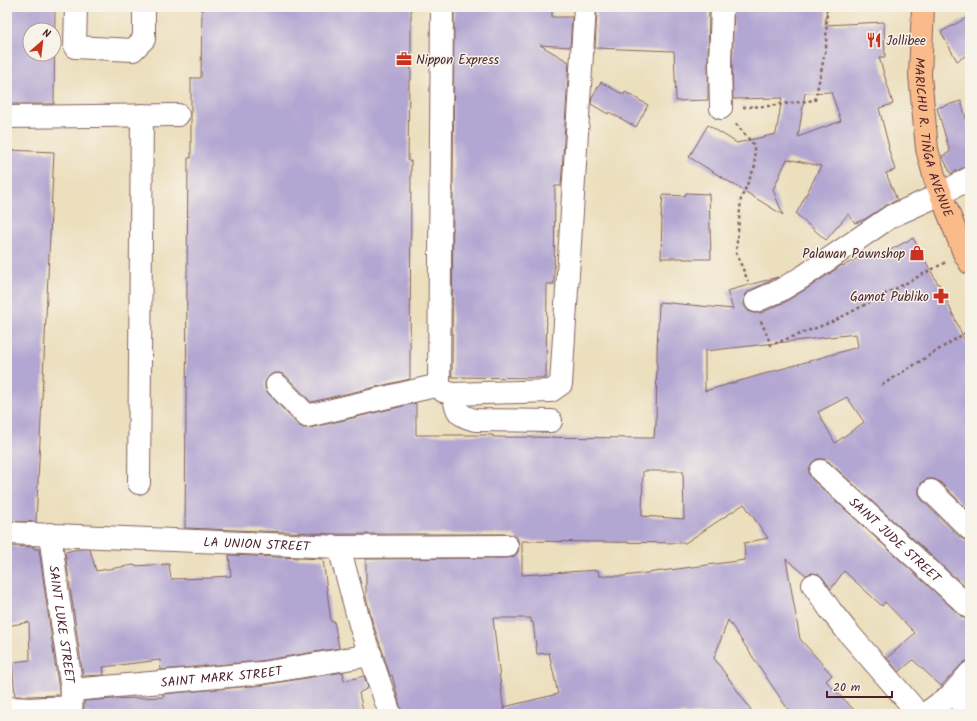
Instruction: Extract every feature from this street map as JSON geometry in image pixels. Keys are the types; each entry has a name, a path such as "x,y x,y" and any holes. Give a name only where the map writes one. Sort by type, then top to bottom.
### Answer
{"main road":[{"name":"MARICHU R. TIÑGA AVENUE","path":"923,7 920,75 927,149 935,180 967,258"}],"street":[{"path":"76,7 75,47 133,50 144,39 144,7"},
{"path":"442,7 446,389 457,410 464,417 475,420 551,421"},
{"path":"277,385 307,416 446,389 551,391 561,384 585,7"},
{"path":"722,7 720,63 722,108"},
{"path":"139,483 142,115"},
{"path":"7,117 178,115"},
{"path":"756,301 780,291 804,276 890,217 941,194 970,178"},
{"name":"SAINT JUDE STREET","path":"821,471 970,608"},
{"path":"931,491 970,529"},
{"name":"LA UNION STREET","path":"7,533 339,547 507,546"},
{"name":"SAINT LUKE STREET","path":"50,534 71,704"},
{"path":"339,547 361,628 390,714"},
{"path":"813,585 831,612 919,714"},
{"name":"SAINT MARK STREET","path":"7,709 29,709 71,704 371,655"},
{"path":"925,714 952,694 970,673"},
{"path":"952,694 970,711"}],"path":[{"path":"722,108 768,106 815,100 826,48 827,7"},
{"path":"722,108 754,145 755,166 741,199 736,253 756,301 762,325 771,345 834,321 967,258"},
{"path":"882,385 970,330"}],"building":[{"path":"7,7 55,7 55,22 22,22 22,62 54,62 54,104 7,104"},
{"path":"202,7 411,7 411,80 409,80 408,161 411,161 410,379 311,402 286,376 280,373 274,373 269,376 265,382 265,388 298,425 303,428 310,428 416,403 416,435 654,438 655,425 656,426 659,302 733,309 727,291 778,277 746,294 744,306 748,311 761,313 785,302 842,265 843,266 871,251 875,258 913,238 939,284 970,352 970,512 940,482 934,479 928,479 922,482 919,488 919,495 922,500 961,538 970,541 970,591 829,462 823,459 817,459 812,463 809,469 809,474 813,480 962,617 970,620 970,661 966,661 961,665 941,686 913,660 899,672 887,658 915,633 885,602 882,606 844,571 831,589 819,574 812,573 806,575 786,559 800,639 832,675 826,681 858,714 791,714 728,620 714,658 754,714 504,714 402,714 392,675 390,676 366,597 366,559 507,558 513,557 518,552 518,540 514,535 507,534 339,534 185,528 188,158 191,158 191,78 201,78","holes":["856,334 858,347 705,391 705,351","847,397 864,422 835,443 818,412","643,471 683,471 684,519 642,516","744,504 768,538 744,543 745,560 624,576 599,576 598,570 522,575 522,541 685,543","493,618 531,618 531,622 533,622 537,654 549,653 558,694 504,707 504,714"]},
{"path":"454,7 552,7 552,17 572,17 570,47 540,45 569,62 561,186 555,186 554,284 547,284 546,378 452,377"},
{"path":"597,7 709,7 708,100 676,101 674,51 595,48"},
{"path":"734,7 764,7 763,11 788,7 827,7 825,25 884,22 885,57 879,57 893,104 879,108 895,170 886,173 897,200 865,219 855,223 848,214 826,240 796,214 821,166 787,159 773,190 783,215 689,157 708,125 737,143 776,134 782,98 733,99 732,63","holes":["831,92 841,121 798,137 805,93"]},
{"path":"970,16 970,53 957,61 941,32"},
{"path":"601,82 624,95 625,92 648,105 636,127 591,104 592,97"},
{"path":"961,101 970,132 970,166 964,167 951,174 942,156 950,152 937,108"},
{"path":"7,150 54,152 36,522 7,521"},
{"path":"686,193 709,194 711,259 661,258 661,217 663,195 685,196"},
{"path":"7,546 34,547 34,549 39,549 59,695 15,696 12,662 30,660 29,622 7,626"},
{"path":"79,549 90,549 96,571 134,565 169,564 171,579 231,576 229,555 323,559 331,622 334,621 339,648 260,661 161,670 160,660 103,667 104,675 83,676 65,552"},
{"path":"343,672 344,681 364,676 368,688 359,693 364,714 84,714 84,701 164,697 163,694 263,685"}],"place":[{"name":"Jollibee","path":"874,40"},
{"name":"Nippon Express","path":"404,59"},
{"name":"Palawan Pawnshop","path":"917,253"},
{"name":"Gamot Publiko","path":"941,296"}]}
